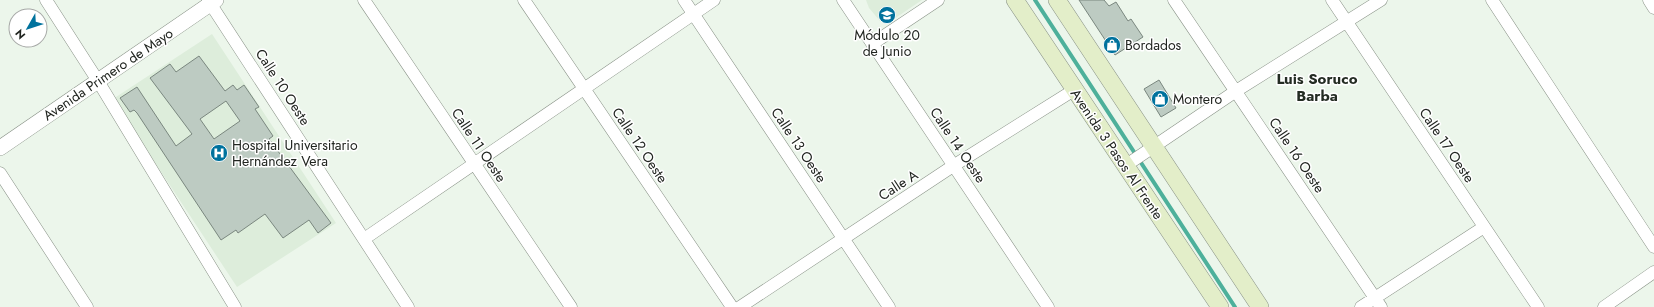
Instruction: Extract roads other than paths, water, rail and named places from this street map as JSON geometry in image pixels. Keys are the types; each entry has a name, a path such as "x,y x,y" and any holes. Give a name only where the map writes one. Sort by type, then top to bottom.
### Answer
{"main road":[{"name":"Avenida 3 Pasos Al Frente","path":"1015,0 1074,90 1139,156 1260,307"},
{"name":"Avenida 3 Pasos Al Frente","path":"1057,0 1220,307"}],"street":[{"path":"46,0 98,81 235,307"},
{"name":"Calle 11 Oeste","path":"364,0 571,307"},
{"name":"Calle 12 Oeste","path":"524,0 732,307"},
{"name":"Calle 13 Oeste","path":"684,0 889,307"},
{"path":"364,238 714,0"},
{"name":"Calle 14 Oeste","path":"843,0 1048,307"},
{"path":"872,44 938,0"},
{"name":"Calle 16 Oeste","path":"1174,0 1378,303"},
{"name":"Calle 17 Oeste","path":"1332,0 1538,307"},
{"path":"1139,156 1236,91 1381,0"},
{"path":"1492,0 1654,247"},
{"path":"1649,0 1654,8"},
{"name":"Avenida Primero de Mayo","path":"0,148 212,1"},
{"name":"Calle 10 Oeste","path":"212,1 408,307"},
{"name":"Calle A","path":"740,307 953,166 1074,90"},
{"path":"0,173 87,307"},
{"path":"1362,307 1378,303 1484,227"},
{"path":"1604,307 1654,272"}],"waterway":[{"path":"1035,0 1235,307"}],"place":[{"name":"Módulo 20 de Junio","path":"887,15"},
{"name":"Bordados","path":"1112,45"},
{"name":"Montero","path":"1160,99"},
{"name":"Hospital Universitario Hernández Vera","path":"219,153"}],"district":[{"name":"Luis Soruco Barba","path":"1317,88"}]}
